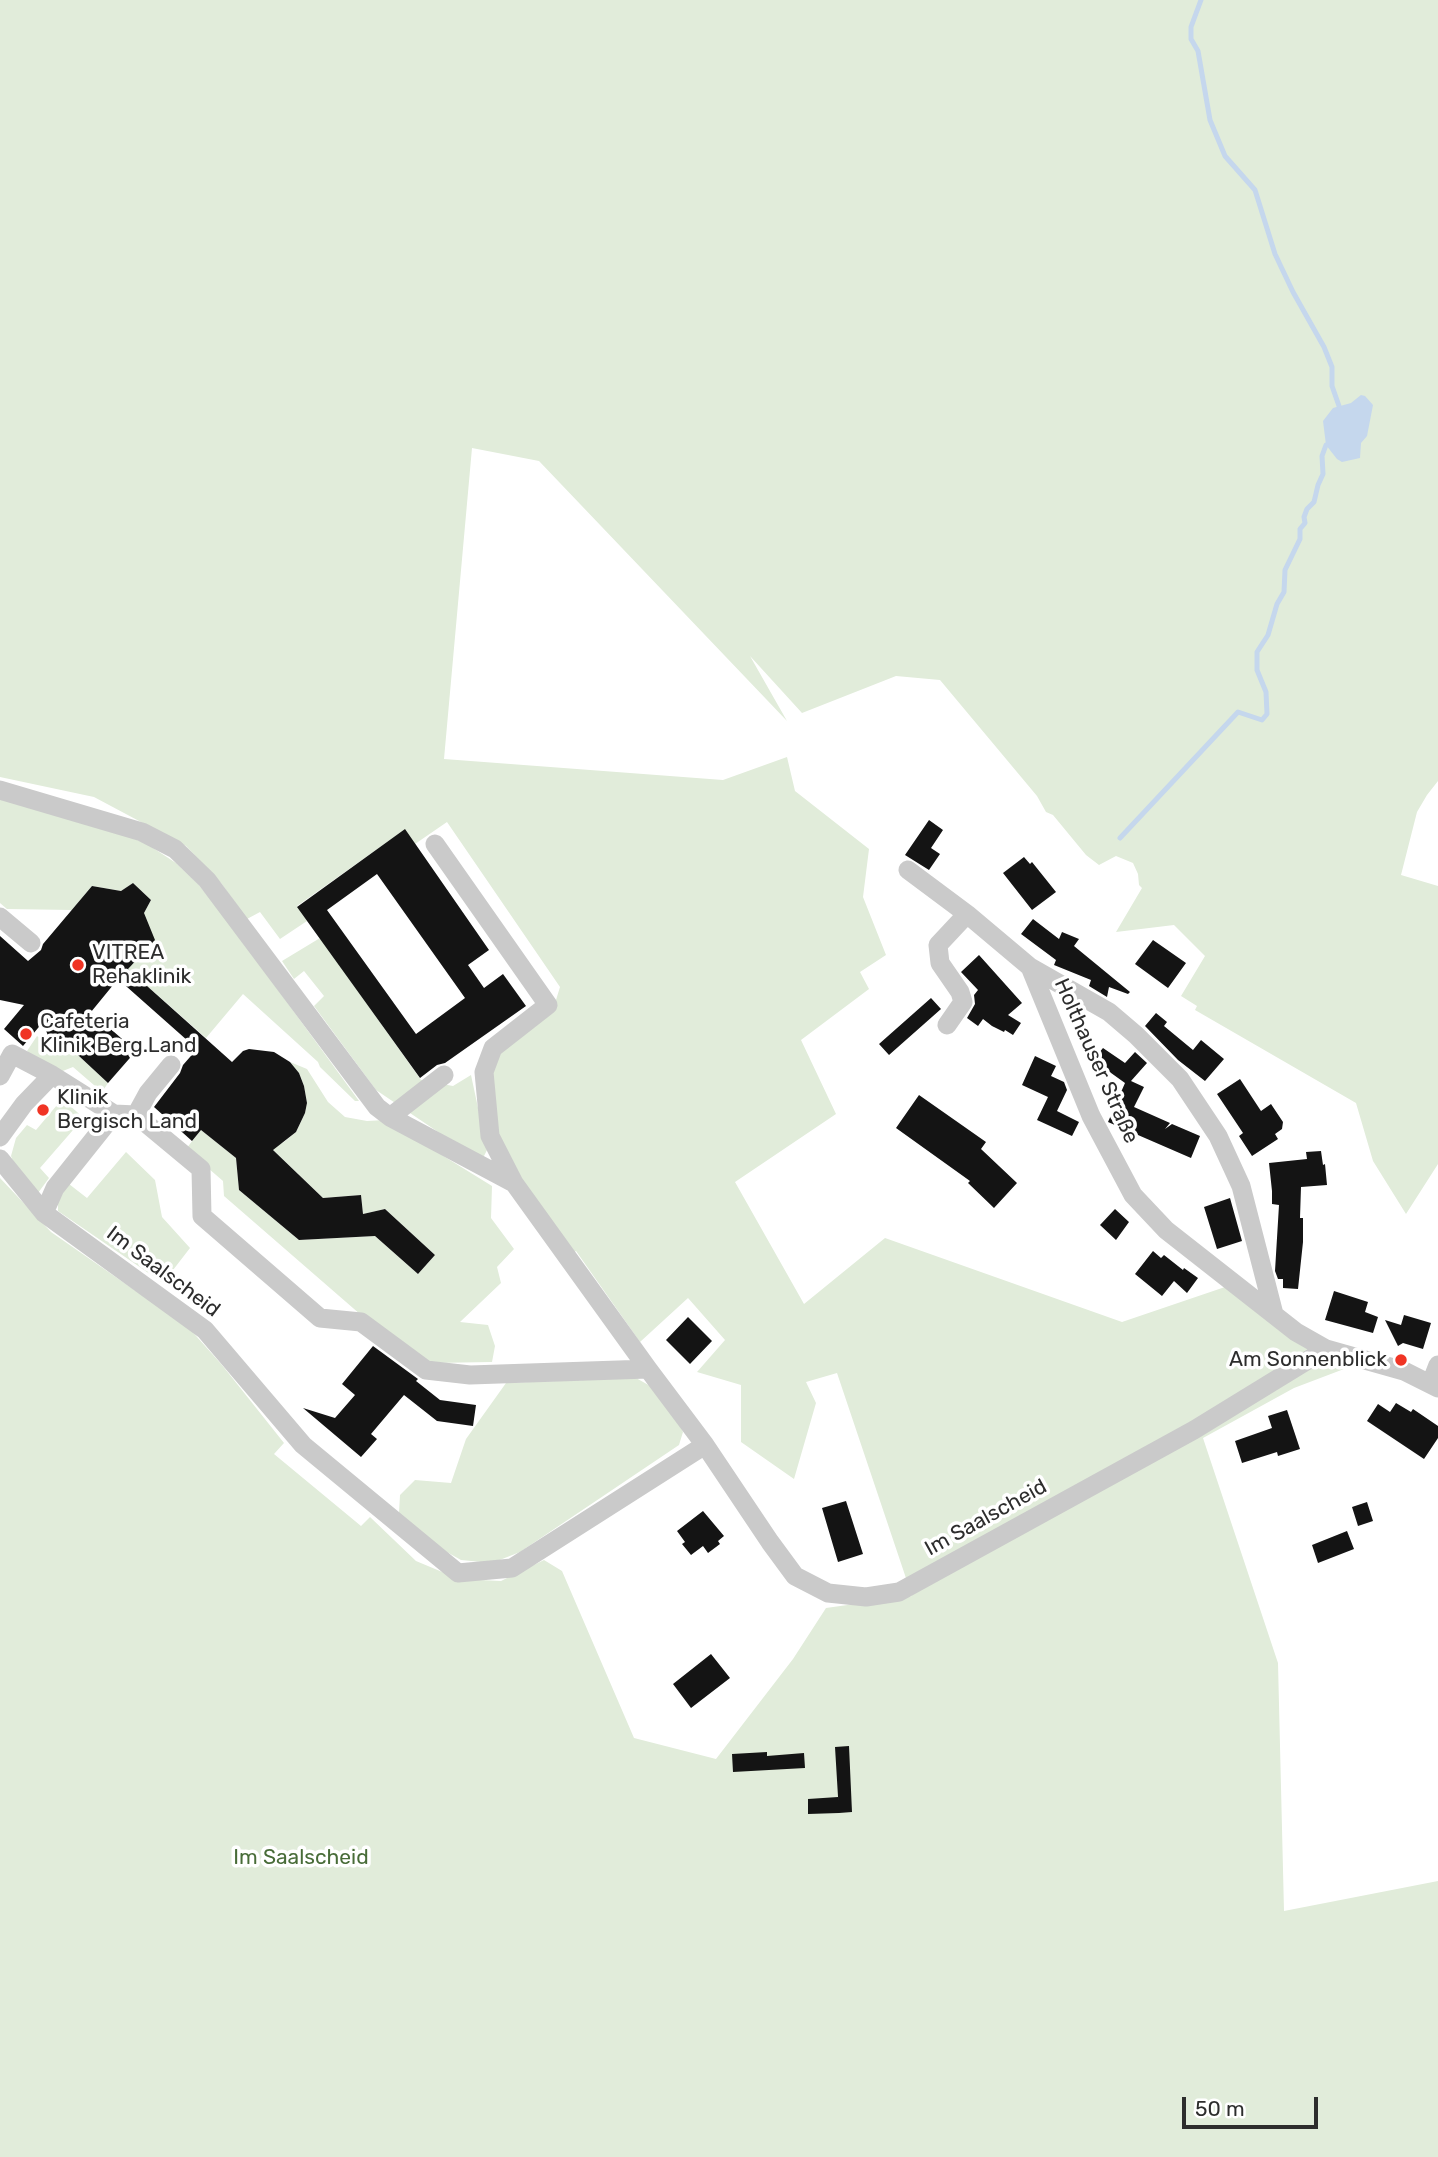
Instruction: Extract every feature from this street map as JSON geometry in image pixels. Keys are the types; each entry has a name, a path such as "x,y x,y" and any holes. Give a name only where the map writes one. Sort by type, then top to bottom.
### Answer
{"street":[{"path":"0,790 142,832 175,849 207,880 377,1107 514,1183"},
{"name":"Im Saalscheid","path":"435,844 548,1005 492,1048 484,1072 491,1136 514,1183 705,1445 795,1576 828,1593 866,1597 899,1592 1194,1430 1326,1349"},
{"name":"Holthauser Straße","path":"908,870 967,914 1030,967 1109,1012 1180,1079 1219,1136 1241,1186 1274,1314"},
{"path":"947,1025 964,1002 940,963 938,945 967,914"},
{"path":"0,917 31,943"},
{"name":"Holthauser Straße","path":"1030,967 1091,1116 1133,1195 1166,1230 1296,1332 1326,1349 1436,1379"},
{"path":"0,1076 12,1054 52,1075 114,1114 136,1115 201,1169 202,1216 320,1318 361,1322 426,1370 470,1375 648,1369"},
{"path":"136,1115 148,1093 171,1065"},
{"path":"0,1137 24,1104 52,1075"},
{"path":"390,1116 444,1075"},
{"path":"44,1213 55,1188 114,1114"},
{"name":"Im Saalscheid","path":"0,1159 44,1213 205,1330 303,1445 458,1573 512,1568 705,1445"}],"green space":[{"path":"0,0 1438,0 1438,781 1417,812 1401,875 1438,886 1438,1164 1406,1214 1373,1161 1356,1103 1195,1010 1197,1006 1181,996 1205,956 1174,925 1116,932 1142,888 1133,863 1116,856 1099,865 1086,855 1053,815 1046,812 1037,796 940,680 896,676 802,713 750,656 787,721 539,461 472,448 444,759 723,780 787,757 795,791 869,849 863,897 886,955 860,972 869,989 801,1040 836,1114 735,1182 804,1304 885,1238 1122,1322 1225,1287 1344,1369 1294,1388 1203,1438 1278,1663 1284,1911 1438,1881 1438,2157 0,2157 0,1178 51,1232 189,1328 284,1443 274,1454 361,1526 370,1517 416,1561 459,1579 501,1581 544,1560 562,1571 634,1738 716,1759 793,1659 826,1608 912,1596 837,1373 806,1382 816,1403 794,1479 741,1442 741,1385 697,1372 725,1340 688,1298 640,1342 576,1251 569,1256 517,1182 500,1139 490,1081 494,1060 504,1048 552,1013 560,987 447,822 415,844 404,830 297,906 307,921 280,939 260,912 247,919 221,883 186,846 94,797 0,777"},
{"path":"0,797 127,835 176,863 222,913 359,1101 355,1101 318,1062 243,994 206,1038 128,969 144,913 151,900 133,883 121,891 92,886 72,910 7,909 0,903"},
{"path":"320,938 421,1080 453,1086 471,1075 487,1150 484,1156 478,1159 376,1090 314,1006 324,996 304,971 294,979 282,961"},
{"path":"37,1036 52,1047 65,1043 108,1083 102,1092 73,1067 55,1074 27,1051"},
{"path":"290,1062 307,1069 328,1102 345,1117 367,1121 385,1120 492,1186 491,1218 514,1249 497,1267 501,1283 460,1322 488,1325 495,1346 492,1362 432,1363 361,1315 224,1196 223,1181 186,1149 201,1130 236,1158 239,1190 299,1240 375,1236 418,1274 435,1255 385,1209 363,1214 361,1195 323,1198 271,1148 296,1132 305,1113 307,1103 304,1086 299,1073"},
{"path":"68,1092 75,1094 68,1104 95,1128 92,1132 80,1122 40,1168 49,1178 38,1193 16,1168 11,1156 16,1138 27,1125 36,1130"},
{"path":"126,1152 155,1180 162,1217 190,1248 163,1283 58,1211 58,1199 69,1184 87,1198"},
{"path":"636,1378 652,1387 676,1418 683,1432 679,1445 520,1552 492,1563 461,1560 429,1542 399,1513 400,1495 415,1480 451,1483 466,1439 506,1383"}],"water":[{"path":"1361,395 1373,405 1367,436 1361,443 1360,458 1342,462 1326,445 1323,421 1333,408 1351,403"}],"building":[{"path":"929,820 943,830 931,848 940,854 929,870 905,855"},
{"path":"405,829 489,950 468,965 484,988 503,974 526,1006 420,1078 297,907","holes":["377,874 465,998 416,1034 327,910"]},
{"path":"1024,857 1030,864 1032,862 1056,892 1032,910 1003,873"},
{"path":"133,883 151,900 144,913 155,940 128,969 232,1062 249,1049 274,1052 290,1062 299,1073 307,1103 296,1132 273,1150 323,1198 361,1195 363,1214 385,1209 435,1255 418,1274 375,1236 299,1240 239,1190 236,1158 201,1130 192,1141 154,1107 197,1049 118,979 91,1012 136,1051 108,1083 65,1043 52,1047 43,1022 23,1046 4,1029 24,1005 0,1000 0,936 28,961 41,950 43,944 92,886 121,891"},
{"path":"1033,919 1059,939 1062,932 1079,939 1074,946 1130,992 1128,994 1109,987 1107,997 1089,986 1091,980 1054,965 1056,960 1021,934"},
{"path":"1153,940 1186,963 1168,988 1135,964"},
{"path":"979,955 1022,1003 1008,1015 1021,1023 1013,1035 983,1019 978,1026 967,1018 975,1004 974,995 978,990 961,972"},
{"path":"931,998 941,1009 889,1055 879,1044"},
{"path":"1156,1013 1167,1022 1164,1026 1193,1050 1201,1040 1224,1059 1205,1081 1178,1060 1145,1026"},
{"path":"1103,1048 1125,1063 1135,1052 1147,1063 1131,1081 1144,1087 1134,1107 1170,1123 1165,1129 1172,1124 1200,1136 1191,1158 1108,1122 1125,1083 1093,1060"},
{"path":"1035,1056 1056,1066 1051,1076 1064,1082 1067,1090 1057,1111 1079,1122 1072,1136 1037,1120 1048,1097 1022,1085"},
{"path":"1240,1079 1261,1111 1271,1104 1283,1122 1282,1129 1275,1134 1278,1139 1252,1156 1239,1136 1243,1133 1217,1094"},
{"path":"919,1095 986,1142 981,1149 1017,1183 994,1208 968,1183 970,1181 896,1128"},
{"path":"1321,1151 1327,1185 1301,1187 1300,1218 1303,1218 1303,1242 1298,1289 1283,1288 1283,1279 1278,1279 1275,1271 1279,1205 1272,1204 1269,1163 1307,1159 1306,1152"},
{"path":"1230,1198 1242,1241 1217,1249 1204,1207"},
{"path":"1115,1209 1129,1222 1116,1240 1100,1225"},
{"path":"1153,1251 1161,1258 1164,1255 1198,1278 1187,1293 1174,1281 1162,1296 1135,1274"},
{"path":"1334,1291 1368,1302 1365,1312 1378,1317 1373,1333 1325,1320"},
{"path":"1404,1315 1431,1323 1423,1349 1403,1343 1398,1346 1385,1320 1401,1325"},
{"path":"688,1317 712,1341 690,1364 666,1340"},
{"path":"373,1346 418,1379 416,1381 440,1400 476,1405 473,1426 437,1421 404,1395 371,1434 377,1439 361,1457 303,1408 335,1418 355,1395 342,1384"},
{"path":"1396,1403 1411,1412 1413,1409 1438,1426 1438,1438 1424,1459 1367,1421 1378,1404 1390,1412"},
{"path":"1287,1410 1300,1449 1278,1456 1277,1452 1242,1463 1235,1441 1272,1428 1268,1416"},
{"path":"846,1501 863,1554 838,1562 822,1508"},
{"path":"1367,1502 1373,1521 1358,1526 1352,1507"},
{"path":"703,1511 724,1536 718,1541 720,1544 708,1553 703,1546 691,1555 682,1544 685,1542 677,1531"},
{"path":"1347,1531 1354,1549 1318,1563 1312,1545"},
{"path":"711,1654 730,1678 691,1708 673,1684"},
{"path":"849,1746 852,1812 839,1813 835,1747"},
{"path":"767,1752 767,1756 804,1753 805,1768 733,1772 732,1754"},
{"path":"838,1797 839,1813 808,1814 808,1799"}],"waterway":[{"path":"1201,0 1191,27 1191,39 1198,51 1210,120 1225,156 1255,190 1275,254 1332,367 1332,386 1339,406"},
{"path":"1120,838 1238,712 1262,720 1267,714 1266,692 1257,670 1257,652 1268,635 1277,604 1284,592 1285,570 1300,539 1300,529 1305,523 1307,509 1314,502 1323,474 1322,456 1326,445"}],"place":[{"name":"VITREA Rehaklinik","path":"78,965"},
{"name":"Cafeteria Klinik Berg.Land","path":"26,1034"},
{"name":"Klinik Bergisch Land","path":"43,1110"},
{"name":"Am Sonnenblick","path":"1401,1360"}]}
